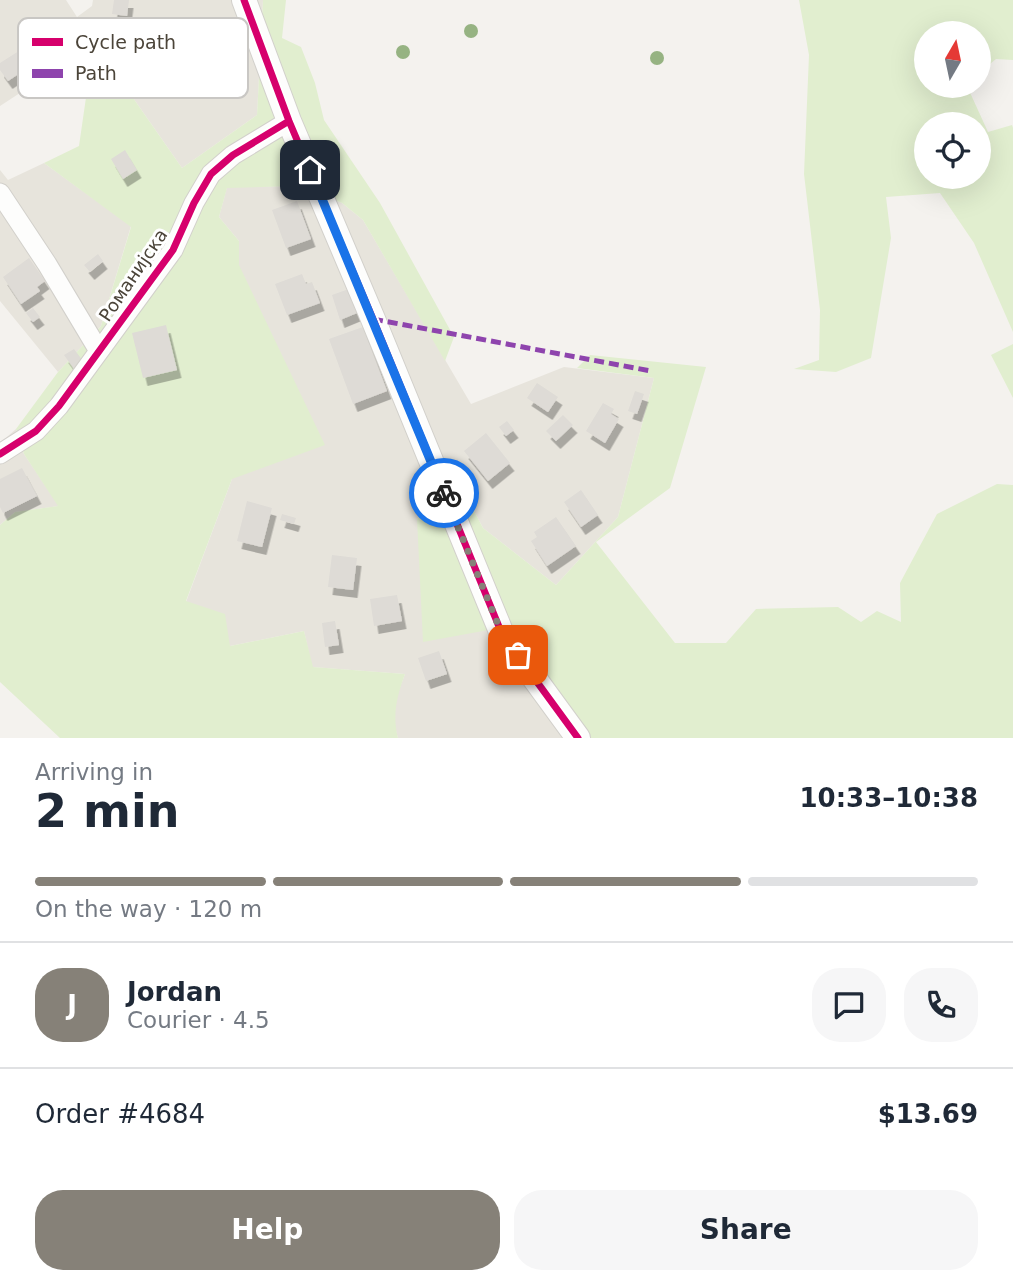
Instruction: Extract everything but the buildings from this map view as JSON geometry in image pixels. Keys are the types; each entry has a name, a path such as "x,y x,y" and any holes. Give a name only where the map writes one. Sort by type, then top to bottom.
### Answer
{"street":[{"path":"244,0 289,121 502,634 578,738"},
{"name":"Романијска","path":"0,454 36,432 60,406 173,250 194,203 211,174 233,155 289,121"},
{"name":"Романијска","path":"0,192 99,351"}],"shaded area":[{"path":"0,0 66,0 77,17 92,6 93,0 263,0 257,115 182,168 133,98 248,98 248,18 18,18 18,94 0,106"},
{"path":"44,163 131,226 101,326 58,372 0,301 0,170 8,180"},
{"path":"295,186 342,203 363,220 471,404 564,367 654,378 618,517 556,585 483,528 457,478 417,519 510,626 588,738 398,738 394,724 396,698 405,674 312,667 304,631 230,646 186,602 232,479 239,241 219,217 227,187"},
{"path":"16,429 24,454 59,506 15,512 0,525 0,443"}],"green space":[{"path":"263,0 286,0 282,38 301,47 315,83 324,120 380,203 454,337 445,361 363,220 342,203 295,186 227,188 219,217 239,241 239,265 325,445 232,479 186,601 225,614 230,646 304,631 313,667 405,674 396,706 398,738 60,738 0,682 0,525 15,512 58,506 24,454 16,429 58,372 101,326 131,227 44,163 79,146 86,98 133,98 182,168 257,115"},
{"path":"799,0 1013,0 1013,60 996,59 991,63 991,21 914,21 914,98 972,98 979,112 914,112 914,189 991,189 991,131 1012,125 1013,332 974,243 940,193 886,197 891,238 871,358 836,372 794,369 819,360 820,310 804,174 809,55"},
{"path":"1013,344 1013,398 991,355"},
{"path":"590,355 706,367 670,488 596,542 675,643 726,643 756,609 838,607 861,622 877,611 901,622 900,583 937,514 997,484 1013,485 1013,738 588,738 510,626 423,642 417,519 457,478 483,528 556,585 618,517 654,378 577,368"}],"marked path":[{"path":"373,319 651,371"}],"cycle path":[{"path":"244,0 289,121 502,634 578,738"},
{"path":"0,454 36,431 59,406 173,250 194,203 211,174 233,155 289,121"}],"way so far":[{"path":"444,493 502,634 518,655"}],"route":[{"path":"310,170 444,493"}]}
